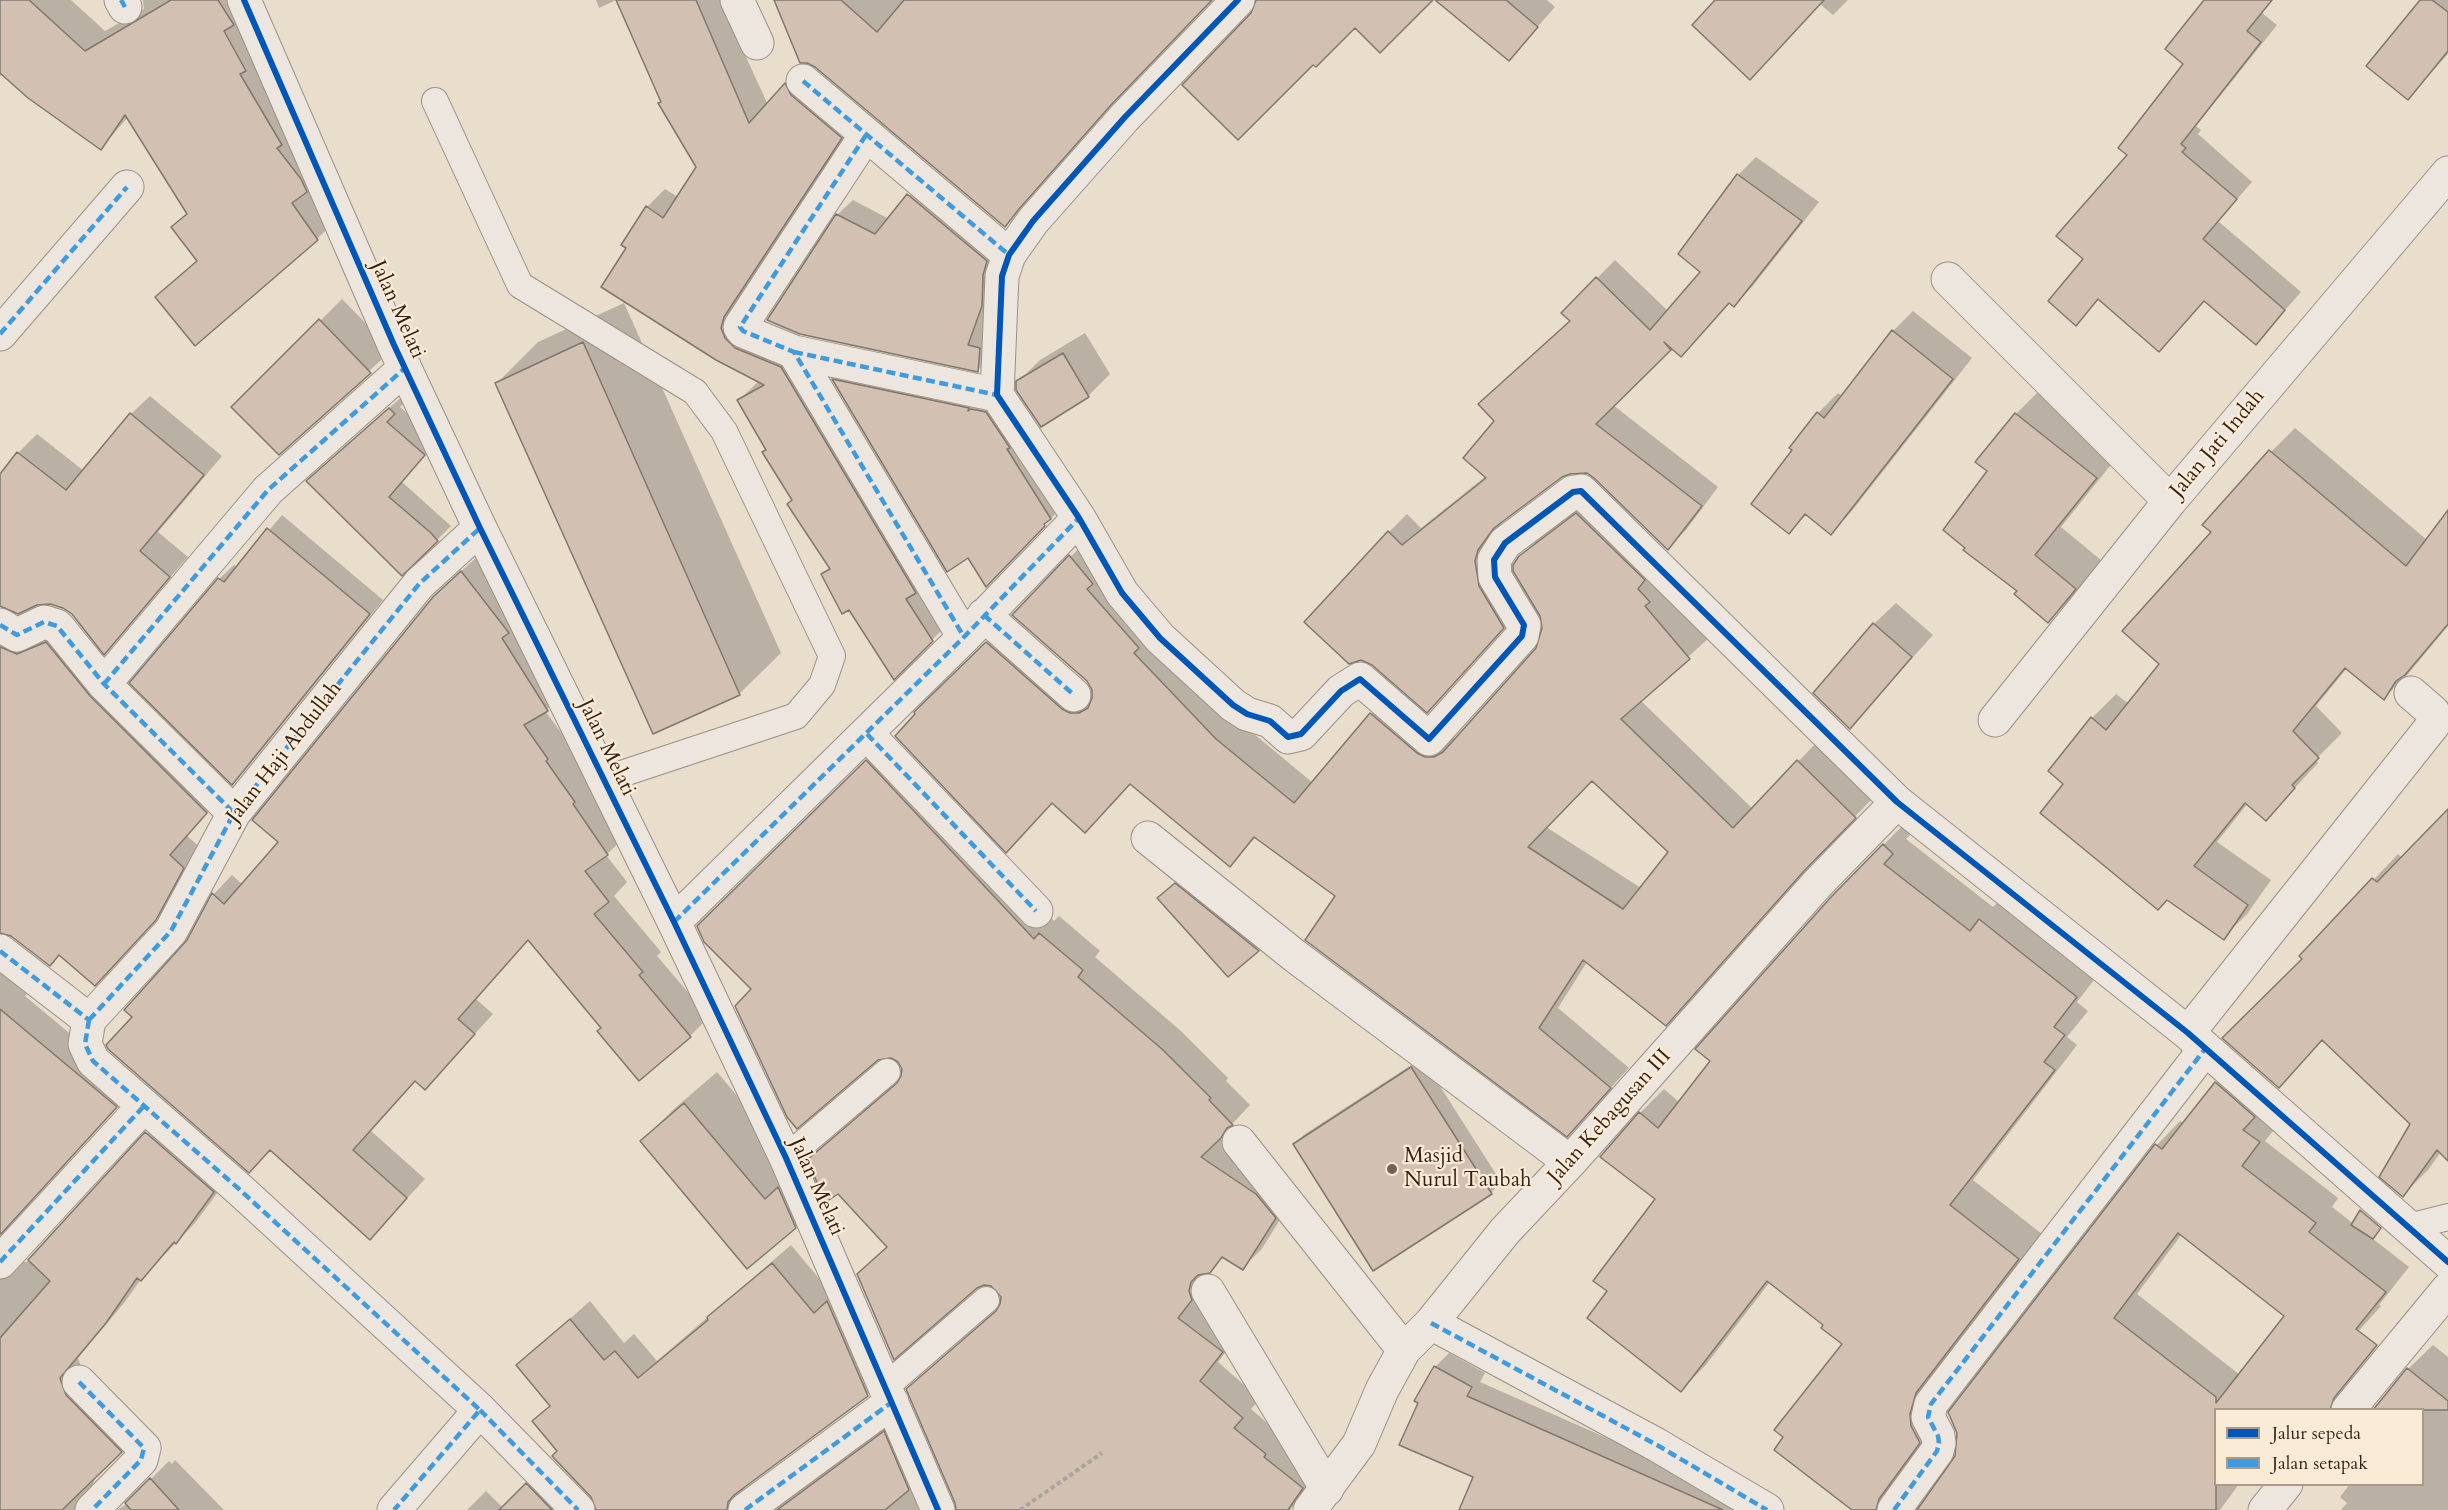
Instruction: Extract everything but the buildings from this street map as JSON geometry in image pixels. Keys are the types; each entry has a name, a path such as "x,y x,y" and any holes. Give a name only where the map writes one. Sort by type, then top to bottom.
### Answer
{"street":[{"name":"Jalan Melati","path":"244,0 405,368 480,528 674,922 786,1158 938,1510"},
{"path":"737,0 757,43"},
{"path":"1238,0 1125,117 1033,221 1009,255 1002,276 996,394 1079,518 1122,593 1160,638 1240,710 1270,722 1288,737 1301,734 1341,691 1360,679 1429,739 1522,636 1524,625 1495,577 1494,560 1505,543 1573,492 1581,491 1896,802 2196,1041 2448,1262"},
{"path":"803,81 1009,255"},
{"path":"866,135 740,327 743,331 794,352 996,394"},
{"name":"Jalan Jati Indah","path":"1995,720 2170,501 2448,173"},
{"path":"0,333 127,187"},
{"path":"1948,279 2170,501"},
{"path":"794,352 974,626 1074,695"},
{"path":"104,684 268,490 405,368"},
{"path":"674,922 867,734 1079,518"},
{"name":"Jalan Haji Abdullah","path":"88,1020 171,931 234,813 419,585 480,528"},
{"path":"0,625 16,634 44,622 57,626 104,684 234,813"},
{"path":"1894,1510 1937,1451 1938,1437 1928,1418 1931,1404 2196,1041 2433,725 2433,712 2411,693"},
{"path":"867,734 1036,911"},
{"name":"Jalan Kebagusan III","path":"1319,1500 1359,1444 1382,1390 1404,1350 1431,1323 1505,1231 1570,1162 1818,883 1896,802"},
{"path":"1148,838 1295,956 1570,1162"},
{"path":"0,951 88,1020 85,1044 93,1061 239,1189 480,1410 578,1510"},
{"path":"0,1262 143,1107"},
{"path":"1239,1142 1404,1350"},
{"path":"2350,1408 2448,1289"},
{"path":"1208,1291 1319,1500"},
{"path":"1431,1323 1657,1445 1767,1510"},
{"path":"79,1382 144,1448 141,1460 92,1510"},
{"path":"745,1510 889,1395"},
{"path":"394,1510 480,1410"},
{"path":"2265,1510 2285,1486"}],"lane":[{"path":"435,101 520,285 695,392 718,423 832,656 822,685 796,716 603,780"},
{"path":"786,1158 887,1072"},
{"path":"2408,1227 2448,1217"},
{"path":"889,1395 986,1300"}],"path":[{"path":"1020,1510 1102,1453"}],"marked path":[{"path":"121,0 125,7"},
{"path":"803,81 1009,255"},
{"path":"866,135 740,327 743,331 794,352 964,637"},
{"path":"0,334 127,187"},
{"path":"794,352 997,395"},
{"path":"104,684 268,490 405,368"},
{"path":"674,922 964,637 1079,518"},
{"path":"89,1020 171,931 234,813 419,584 480,528"},
{"path":"984,615 1074,695"},
{"path":"0,625 17,635 44,622 57,626 104,684 234,813"},
{"path":"867,734 1036,911"},
{"path":"0,951 89,1020"},
{"path":"89,1020 85,1044 93,1061 239,1189 480,1410 394,1510"},
{"path":"1894,1510 1937,1451 1938,1436 1928,1417 1931,1404 2205,1049"},
{"path":"0,1262 143,1107"},
{"path":"1431,1323 1657,1445 1767,1510"},
{"path":"79,1382 144,1448 141,1460 92,1510"},
{"path":"745,1510 892,1402"},
{"path":"480,1410 578,1510"}],"cycle path":[{"path":"244,0 394,345 480,528 674,922 786,1158 938,1510"},
{"path":"1238,0 1125,117 1033,221 1009,255 1002,276 997,395 1079,518 1122,593 1160,638 1233,705 1247,714 1270,721 1288,737 1301,734 1341,691 1360,679 1429,739 1522,636 1524,625 1495,577 1494,560 1505,543 1573,492 1581,491 1897,802 2188,1033 2448,1262"}],"place":[{"name":"Masjid Nurul Taubah","path":"1392,1169"}]}
